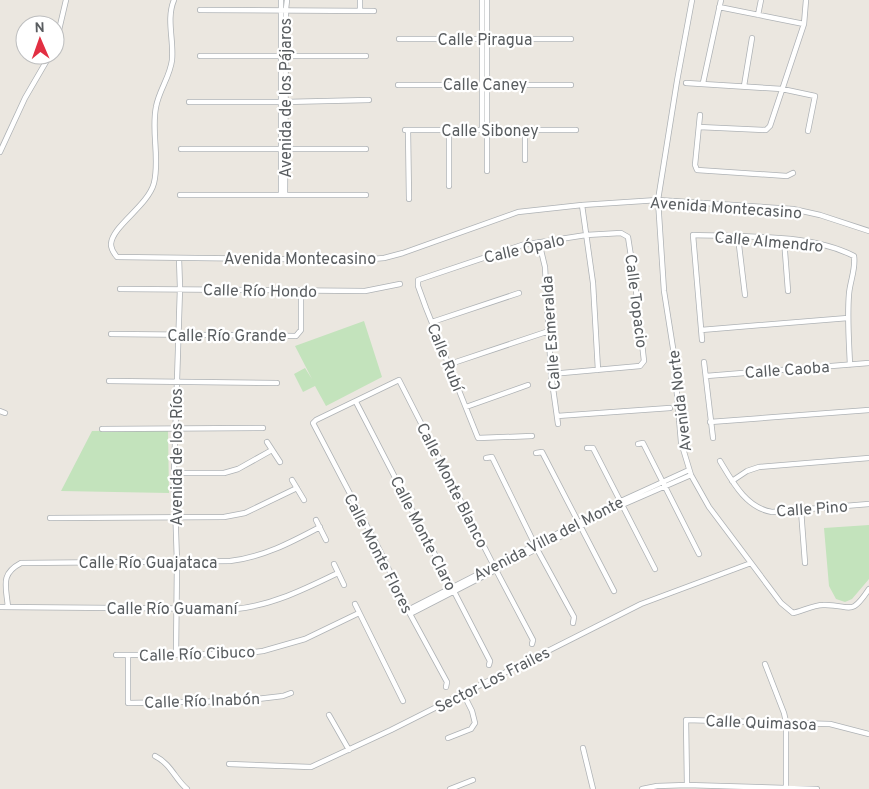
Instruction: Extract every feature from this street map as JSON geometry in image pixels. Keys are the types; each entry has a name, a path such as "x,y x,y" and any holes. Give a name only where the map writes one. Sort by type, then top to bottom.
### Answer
{"street":[{"path":"64,15 66,0"},
{"name":"Avenida Montecasino","path":"174,0 170,22 172,61 169,75 163,85 156,105 156,170 154,183 146,200 120,228 111,243 112,251 117,257 361,260 384,258 518,212 582,205 658,200 793,209 829,217 869,231"},
{"name":"Avenida de los Pájaros","path":"281,0 284,9 283,195"},
{"name":"Avenida de los Pájaros","path":"284,9 287,0"},
{"path":"360,0 360,11"},
{"path":"482,0 485,39 484,130 487,171"},
{"path":"485,39 488,0"},
{"name":"Avenida Norte","path":"692,0 658,200 664,291 673,348 680,435 690,472 709,507 781,603 793,613 823,605 850,609 859,605 869,590"},
{"path":"703,83 721,0"},
{"path":"758,15 761,0"},
{"path":"699,127 766,130 770,126 804,24 806,0"},
{"path":"719,6 804,24"},
{"path":"200,10 374,11"},
{"path":"744,86 752,38"},
{"name":"Calle Piragua","path":"399,39 571,39"},
{"path":"200,56 366,56"},
{"path":"0,152 25,98 44,65"},
{"path":"686,84 703,83 782,89 815,96 808,131"},
{"name":"Calle Caney","path":"398,84 571,85"},
{"path":"189,102 368,100"},
{"path":"700,115 695,165 697,170 787,176 793,173"},
{"name":"Calle Siboney","path":"409,199 407,130 576,130"},
{"path":"448,186 449,130"},
{"path":"525,130 525,160"},
{"path":"181,149 366,149"},
{"path":"180,195 366,195"},
{"path":"582,205 593,283 598,370"},
{"name":"Calle Ópalo","path":"421,278 508,249 539,242 586,235 621,233 628,236"},
{"name":"Calle Almendro","path":"701,330 693,235 815,242 854,256 855,264 849,293 848,318 850,364"},
{"name":"Calle Topacio","path":"551,374 640,366 644,359 628,236"},
{"path":"738,237 745,295"},
{"path":"784,239 788,291"},
{"name":"Calle Esmeralda","path":"539,242 545,273 551,374 558,424"},
{"name":"Avenida de los Ríos","path":"176,655 177,562 174,428 180,288 179,258"},
{"name":"Calle Rubí","path":"421,278 418,280 418,286 478,438 532,436"},
{"name":"Calle Río Hondo","path":"120,288 365,291 400,284"},
{"name":"Calle Río Grande","path":"111,334 296,336 301,330 301,291"},
{"path":"432,322 519,292"},
{"path":"702,340 701,330 848,318"},
{"path":"450,364 549,331"},
{"path":"704,362 710,422 714,438"},
{"name":"Calle Caoba","path":"706,376 869,363"},
{"name":"Calle Monte Blanco","path":"356,402 399,380 533,640 532,644"},
{"path":"109,381 276,383"},
{"path":"466,407 528,385"},
{"name":"Calle Monte Flores","path":"356,402 313,423 380,551 409,612 447,682 446,687"},
{"name":"Calle Monte Claro","path":"356,402 490,661 489,665"},
{"path":"557,416 670,408"},
{"path":"710,422 869,410"},
{"path":"102,429 263,428"},
{"path":"267,442 280,462"},
{"path":"638,444 643,444 699,554"},
{"path":"587,448 593,448 656,570"},
{"path":"174,473 224,473 238,469 272,450"},
{"path":"536,453 542,452 614,591"},
{"path":"486,458 492,457 536,547 574,617 573,623"},
{"path":"732,481 747,471 760,467 869,458"},
{"name":"Calle Pino","path":"720,461 732,481 753,506 761,510 772,512 869,504"},
{"name":"Avenida Villa del Monte","path":"409,612 621,503 690,472"},
{"path":"292,480 304,500"},
{"path":"50,518 224,517 245,513 297,488"},
{"path":"801,510 805,563"},
{"path":"316,520 326,540"},
{"name":"Calle Río Guajataca","path":"8,607 5,576 21,563 214,562 247,559 286,545 320,527"},
{"name":"Sector Los Frailes","path":"229,764 311,767 463,694 641,604 751,563"},
{"path":"334,564 344,585"},
{"name":"Calle Río Guamaní","path":"0,607 226,609 250,607 295,594 338,573"},
{"path":"355,604 403,701"},
{"name":"Calle Río Cibuco","path":"116,655 240,654 263,651 305,639 359,613"},
{"name":"Calle Río Inabón","path":"128,655 128,703 240,701 283,696 292,693"},
{"path":"765,664 786,722 786,788"},
{"path":"448,738 471,729 474,723 472,711 463,694"},
{"path":"329,715 349,750"},
{"name":"Calle Quimasoa","path":"687,785 686,720 830,724 869,734"},
{"path":"584,748 593,789"},
{"path":"155,756 171,768 182,785 187,789"},
{"path":"450,789 473,780"},
{"path":"642,789 657,786 687,785 817,789"}],"green space":[{"path":"364,321 382,377 326,406 315,386 303,392 294,374 305,368 312,379 295,346"},
{"path":"168,430 169,493 61,491 92,431"},
{"path":"869,525 869,579 852,599 845,602 836,599 829,586 824,528"}]}
